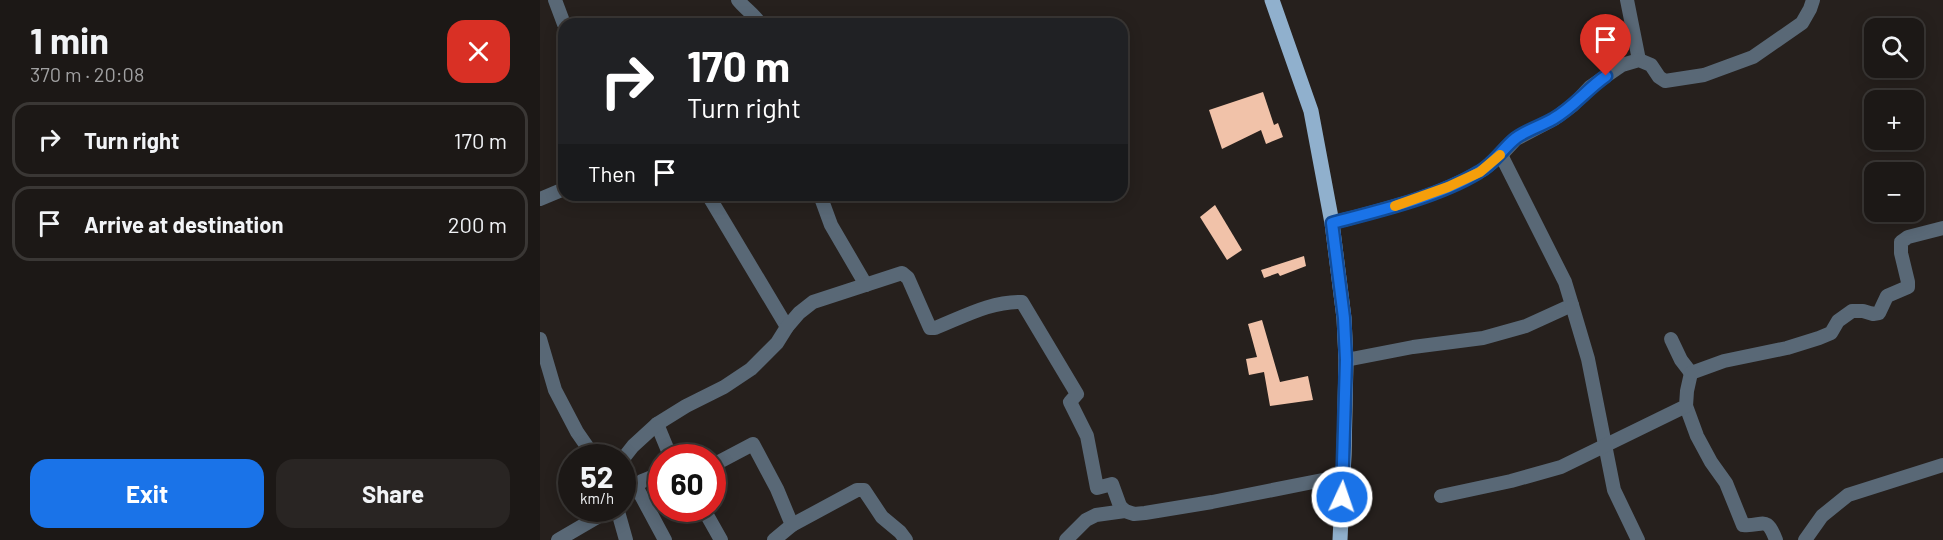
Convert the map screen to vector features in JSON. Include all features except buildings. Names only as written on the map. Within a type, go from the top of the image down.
[{"type":"main road","points":[[1272,0],[1311,111],[1332,223],[1344,318],[1346,360],[1340,540]]},
{"type":"street","points":[[555,0],[562,18]]},
{"type":"street","points":[[738,0],[757,18]]},
{"type":"street","points":[[1627,0],[1639,60]]},
{"type":"street","points":[[1332,223],[1389,208],[1448,187],[1480,172],[1501,155],[1515,139],[1554,119],[1573,105],[1590,87],[1622,65],[1639,60],[1651,65],[1659,77],[1665,81],[1704,75],[1753,57],[1802,23],[1812,0]]},
{"type":"street","points":[[1501,155],[1565,282],[1588,359],[1614,490],[1638,540]]},
{"type":"street","points":[[540,200],[558,192]]},
{"type":"street","points":[[712,201],[786,327]]},
{"type":"street","points":[[822,201],[831,225],[866,285]]},
{"type":"street","points":[[1691,373],[1724,361],[1787,348],[1819,338],[1831,333],[1838,321],[1852,311],[1873,314],[1879,312],[1887,296],[1908,287],[1901,254],[1901,242],[1908,237],[1943,228]]},
{"type":"street","points":[[635,444],[657,424],[724,387],[750,369],[777,343],[786,327],[799,313],[813,302],[902,273],[908,278],[930,328],[994,305],[1022,302],[1077,394],[1070,402],[1087,436],[1097,488],[1112,484],[1120,506],[1125,511]]},
{"type":"street","points":[[1346,360],[1413,347],[1483,338],[1526,326],[1572,306]]},
{"type":"street","points":[[540,339],[555,390],[585,444]]},
{"type":"street","points":[[1671,339],[1681,360],[1691,373]]},
{"type":"street","points":[[1691,373],[1686,406],[1697,436],[1726,483],[1743,525],[1749,526],[1761,522],[1767,524],[1772,529],[1776,540]]},
{"type":"street","points":[[1441,496],[1511,481],[1561,467],[1686,406]]},
{"type":"street","points":[[657,424],[665,444]]},
{"type":"street","points":[[726,458],[753,444],[777,489],[792,525]]},
{"type":"street","points":[[1804,540],[1822,516],[1848,495],[1943,465]]},
{"type":"street","points":[[1066,540],[1086,520],[1096,515],[1125,511],[1134,514],[1145,513],[1343,476]]},
{"type":"street","points":[[648,479],[642,481],[637,488],[665,540]]},
{"type":"street","points":[[774,540],[792,525],[861,489],[864,490],[882,517],[906,540]]},
{"type":"street","points":[[558,540],[590,522]]},
{"type":"street","points":[[620,522],[626,540]]},
{"type":"street","points":[[711,522],[721,540]]},
{"type":"slow traffic","points":[[1395,206],[1448,187],[1480,172],[1500,155]]},
{"type":"route","points":[[1342,497],[1346,360],[1344,318],[1332,223],[1389,208],[1448,187],[1480,172],[1501,155],[1515,139],[1554,119],[1606,76]]}]
